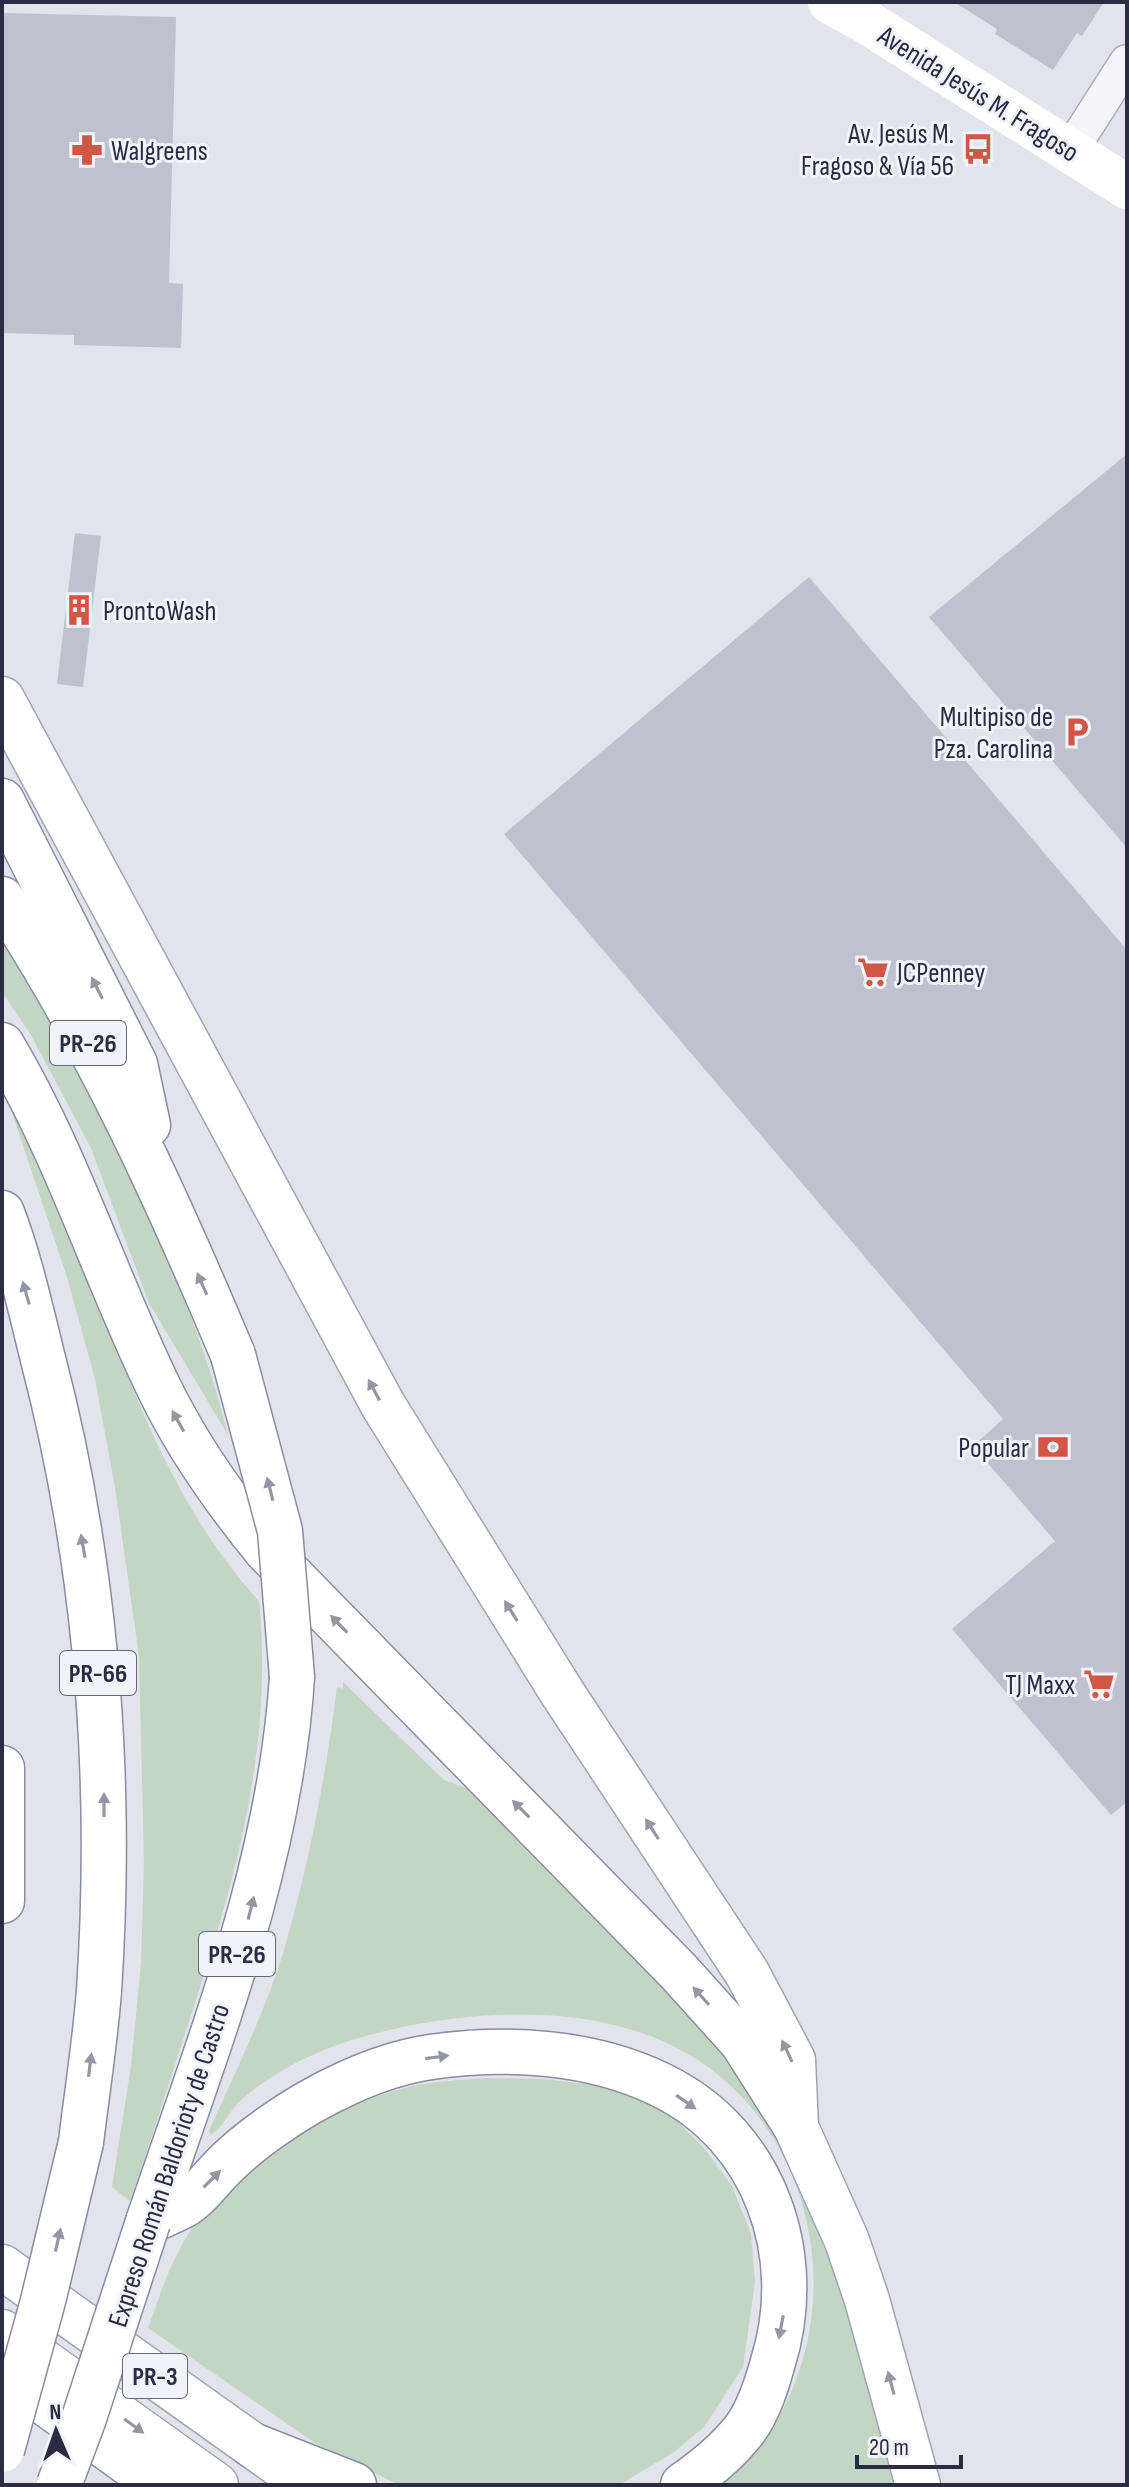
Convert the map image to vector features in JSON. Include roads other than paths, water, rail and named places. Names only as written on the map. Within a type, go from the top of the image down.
[{"type":"main road","name":"Avenida Jesús M. Fragoso","points":[[830,2],[1127,187]]},
{"type":"main road","points":[[2,699],[383,1405],[563,1694],[747,1973],[793,2060],[796,2127]]},
{"type":"main road","points":[[2,801],[135,1064],[161,1194]]},
{"type":"main road","name":"Expreso Román Baldorioty de Castro","points":[[2,899],[46,966],[104,1072],[233,1355],[280,1531],[292,1677],[281,1782],[248,1921],[59,2485]]},
{"type":"main road","points":[[2,1045],[60,1154],[159,1389],[230,1507],[266,1550],[679,1972],[742,2042],[796,2127],[847,2241],[867,2300],[918,2485]]},
{"type":"main road","name":"PR-66","points":[[2,1213],[58,1418],[84,1553],[98,1665],[104,1797],[99,1995],[81,2142],[43,2301],[2,2450]]},
{"type":"main road","points":[[2,1768],[2,1901]]},
{"type":"main road","points":[[148,2222],[187,2203],[226,2164],[271,2127],[318,2098],[374,2073],[427,2058],[493,2051],[565,2057],[613,2066],[663,2086],[704,2114],[734,2143],[761,2185],[781,2236],[785,2271],[785,2311],[765,2389],[747,2426],[718,2460],[683,2485]]},
{"type":"main road","name":"PR-3","points":[[2,2267],[308,2485]]},
{"type":"main road","name":"PR-3","points":[[2,2332],[216,2485]]},
{"type":"main road","points":[[2,2372],[159,2485]]},
{"type":"main road","points":[[252,2445],[354,2485]]},
{"type":"street","points":[[1070,151],[1127,62]]},
{"type":"place","name":"Av. Jesús M. Fragoso & Vía 56","points":[[978,149]]},
{"type":"place","name":"Walgreens","points":[[87,150]]},
{"type":"place","name":"ProntoWash","points":[[79,610]]},
{"type":"place","name":"Multipiso de Pza. Carolina","points":[[1077,732]]},
{"type":"place","name":"JCPenney","points":[[873,972]]},
{"type":"place","name":"Popular","points":[[1053,1447]]},
{"type":"place","name":"TJ Maxx","points":[[1099,1684]]}]
